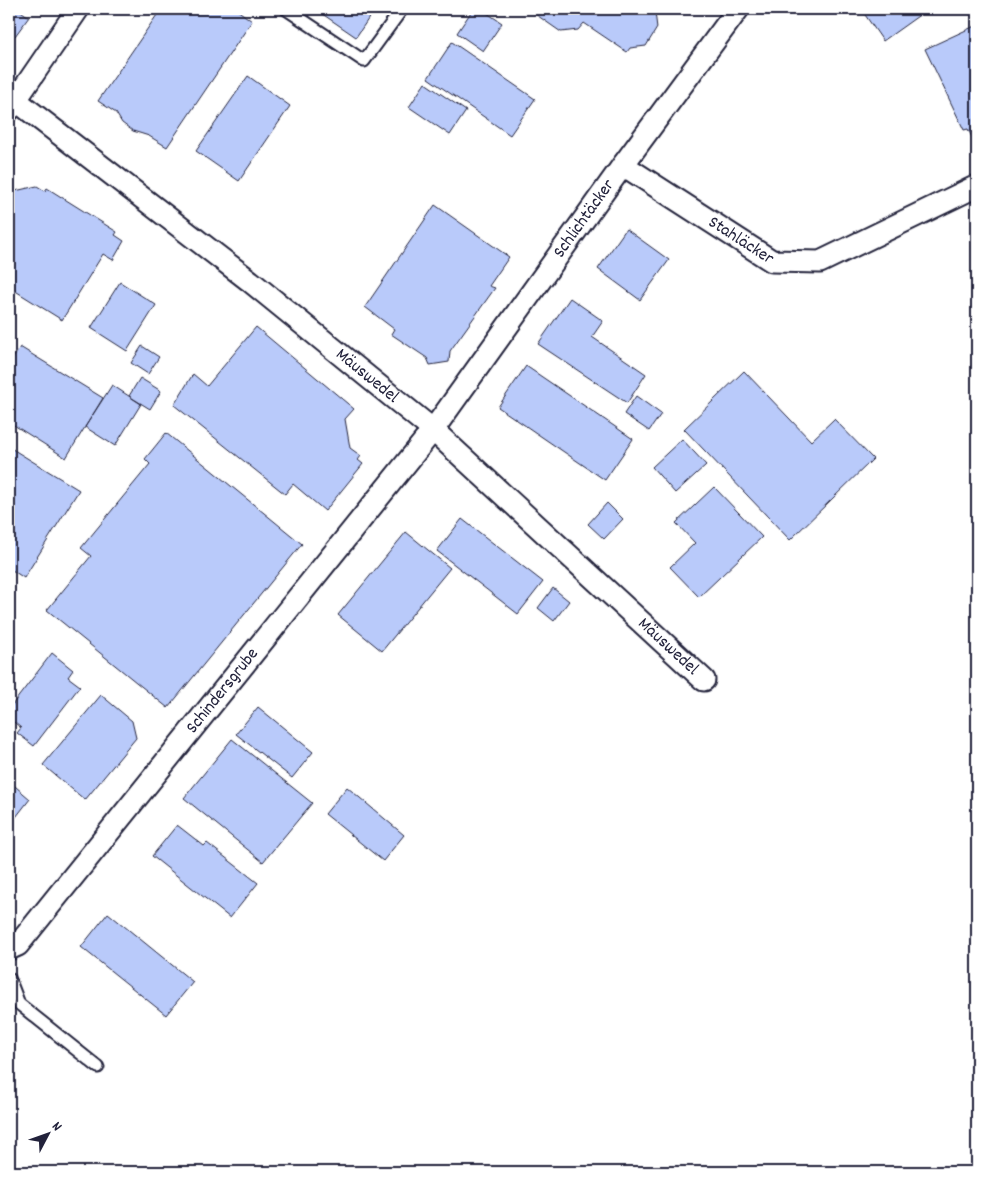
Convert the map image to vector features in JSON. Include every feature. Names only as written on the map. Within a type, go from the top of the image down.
[{"type":"street","points":[[11,102],[78,9]]},
{"type":"street","name":"Schlichtäcker","points":[[433,430],[622,165],[738,9]]},
{"type":"street","name":"Mäuswedel","points":[[11,102],[250,281],[433,430],[704,680]]},
{"type":"street","name":"Stahläcker","points":[[622,165],[772,261],[820,262],[977,186]]},
{"type":"street","name":"Schindersgrube","points":[[9,949],[18,945],[433,430]]},
{"type":"lane","points":[[286,9],[364,61],[402,9]]},
{"type":"lane","points":[[9,978],[19,1004],[98,1067]]},
{"type":"building","points":[[9,9],[18,9],[29,17],[15,36],[9,31]]},
{"type":"building","points":[[161,9],[236,9],[252,21],[167,147],[149,136],[133,131],[122,123],[116,113],[98,101]]},
{"type":"building","points":[[315,9],[375,9],[356,37]]},
{"type":"building","points":[[473,9],[481,9],[502,23],[483,51],[457,33]]},
{"type":"building","points":[[528,9],[657,9],[655,12],[657,28],[646,46],[630,48],[627,52],[584,23],[578,30],[561,32]]},
{"type":"building","points":[[861,9],[928,9],[883,41]]},
{"type":"building","points":[[977,25],[977,148],[968,129],[964,130],[925,49]]},
{"type":"building","points":[[452,42],[535,99],[510,135],[428,78]]},
{"type":"building","points":[[248,76],[290,106],[239,181],[196,151]]},
{"type":"building","points":[[425,83],[466,111],[450,135],[409,107]]},
{"type":"building","points":[[37,186],[45,191],[47,188],[117,232],[115,235],[124,241],[113,260],[103,254],[62,320],[9,287],[9,194],[12,196],[15,191]]},
{"type":"building","points":[[435,205],[509,257],[489,286],[495,288],[450,351],[449,362],[430,365],[427,358],[391,334],[394,329],[365,307]]},
{"type":"building","points":[[626,229],[669,260],[640,300],[598,269]]},
{"type":"building","points":[[120,282],[156,305],[127,351],[91,328]]},
{"type":"building","points":[[570,298],[603,321],[592,337],[646,374],[627,403],[538,344]]},
{"type":"building","points":[[256,327],[354,409],[345,419],[350,448],[361,456],[358,460],[363,464],[325,511],[293,484],[285,494],[174,405],[193,374],[207,386]]},
{"type":"building","points":[[142,346],[159,357],[148,374],[131,363]]},
{"type":"building","points":[[20,347],[103,398],[66,458],[9,422],[9,365]]},
{"type":"building","points":[[526,366],[633,439],[605,480],[498,407]]},
{"type":"building","points":[[744,371],[811,441],[834,419],[873,459],[790,540],[684,429]]},
{"type":"building","points":[[140,378],[161,391],[150,409],[129,396]]},
{"type":"building","points":[[112,385],[141,404],[115,446],[85,427]]},
{"type":"building","points":[[636,396],[661,414],[649,431],[624,414]]},
{"type":"building","points":[[166,433],[302,544],[168,708],[47,610],[91,556],[81,548],[150,464],[145,459]]},
{"type":"building","points":[[682,439],[706,465],[675,493],[652,467]]},
{"type":"building","points":[[9,447],[79,490],[24,578],[9,568]]},
{"type":"building","points":[[714,487],[762,537],[699,597],[670,567],[695,543],[676,523]]},
{"type":"building","points":[[607,503],[623,519],[604,539],[588,524]]},
{"type":"building","points":[[462,519],[543,582],[518,614],[437,551]]},
{"type":"building","points":[[406,532],[450,568],[382,651],[338,615]]},
{"type":"building","points":[[553,588],[569,601],[554,621],[538,608]]},
{"type":"building","points":[[52,653],[73,670],[68,677],[80,686],[34,746],[17,733],[21,728],[9,718],[9,709]]},
{"type":"building","points":[[101,695],[132,721],[136,738],[85,800],[43,765]]},
{"type":"building","points":[[258,707],[313,752],[292,778],[236,734]]},
{"type":"building","points":[[232,739],[312,803],[263,862],[184,798]]},
{"type":"building","points":[[9,781],[30,799],[9,826]]},
{"type":"building","points":[[347,787],[404,835],[383,861],[325,814]]},
{"type":"building","points":[[177,825],[204,846],[207,843],[258,883],[230,918],[152,856]]},
{"type":"building","points":[[108,913],[193,982],[166,1015],[81,947]]}]
